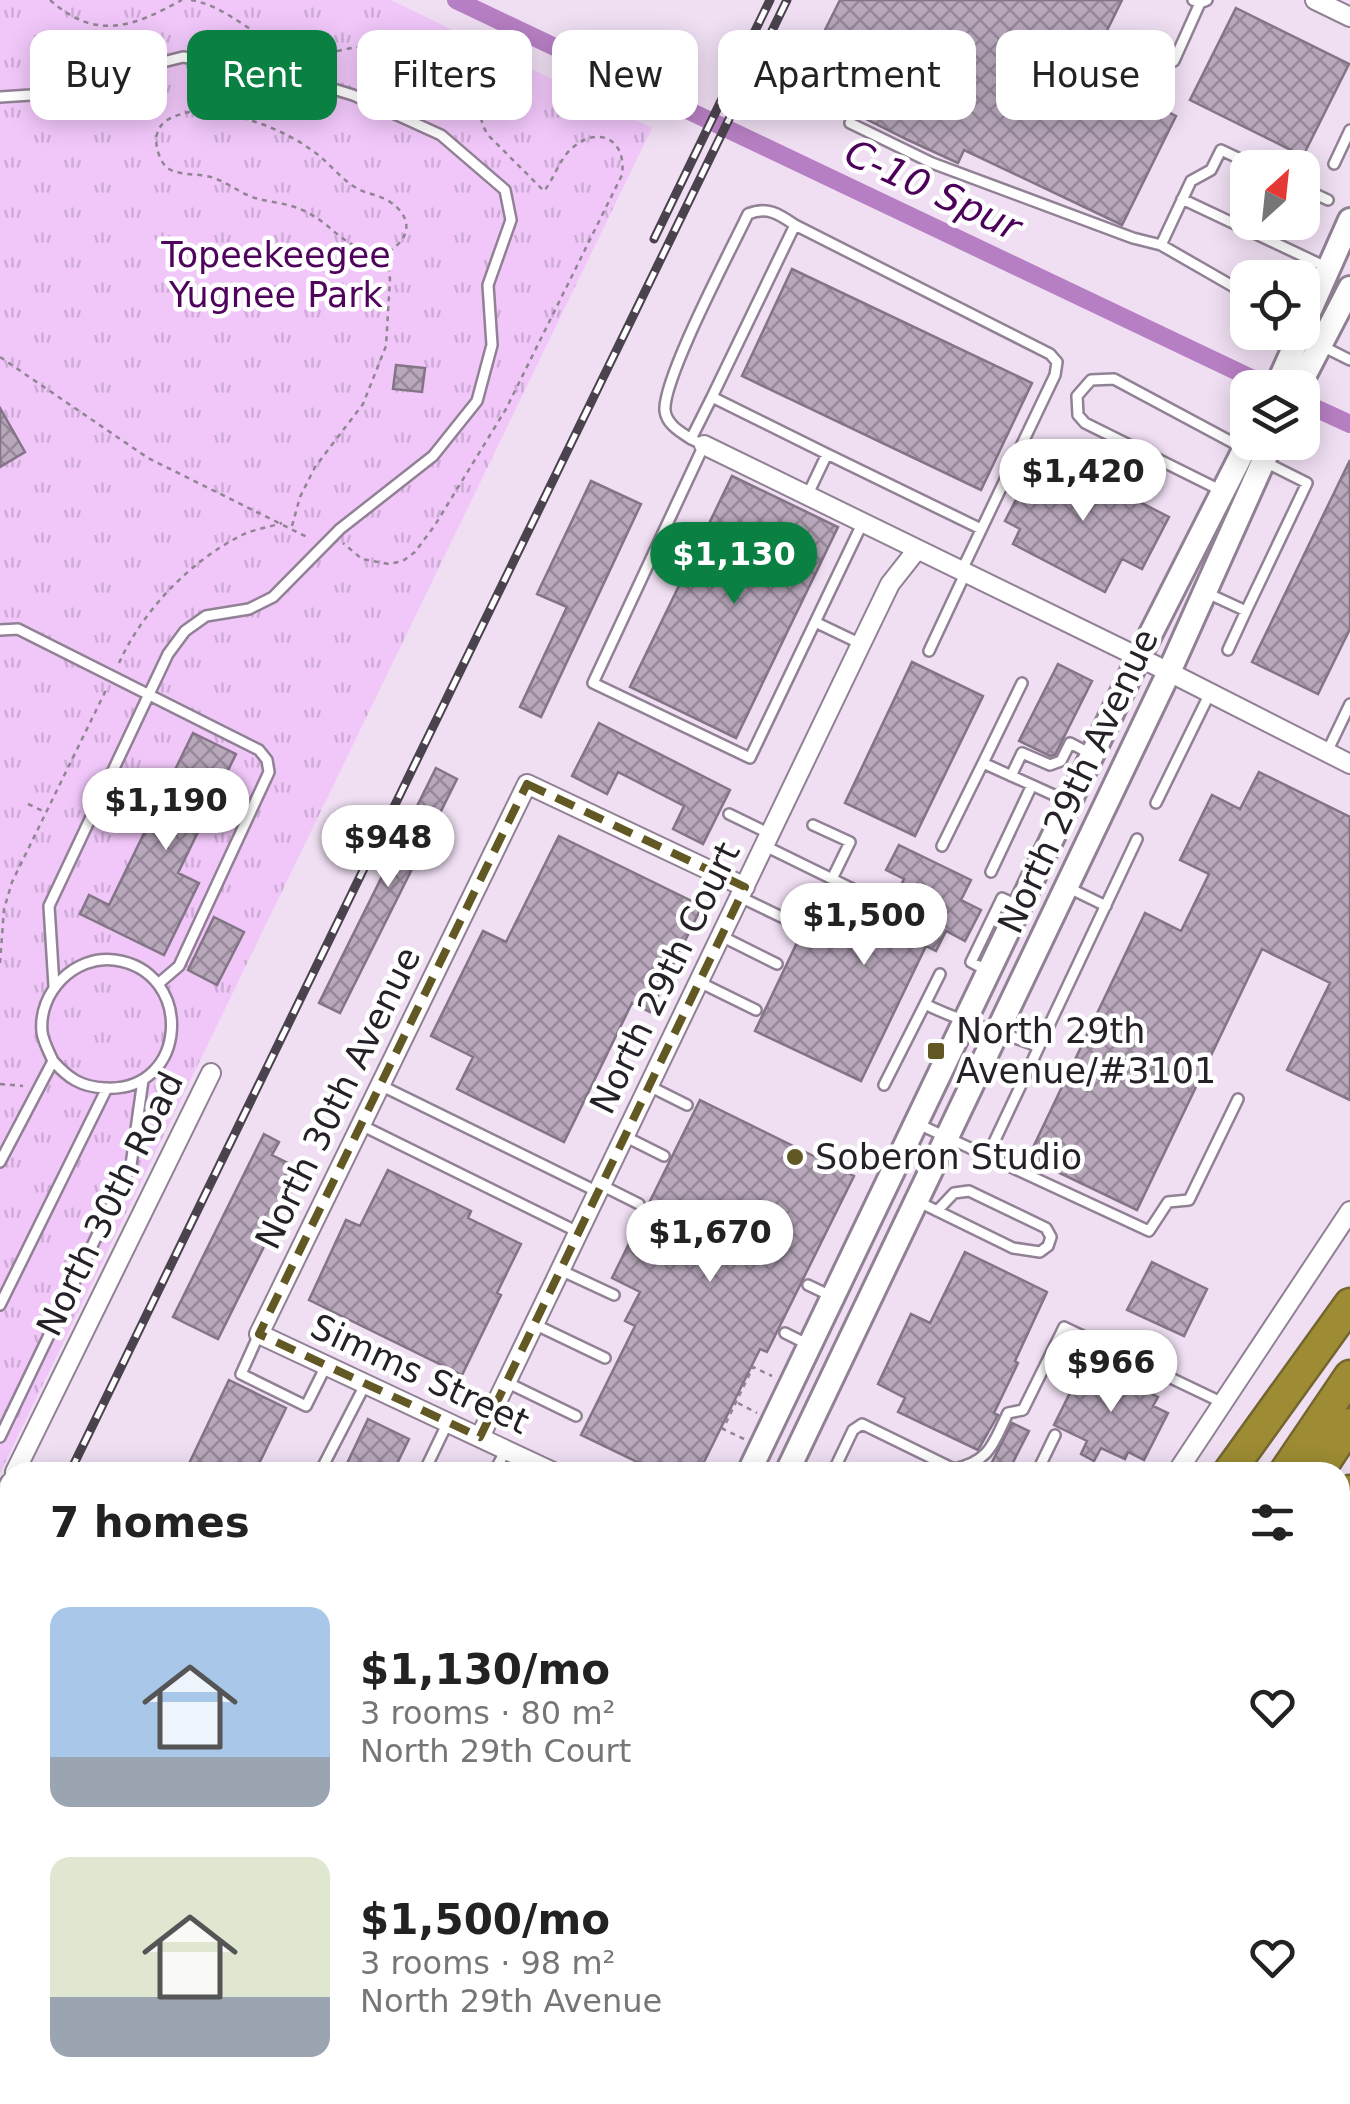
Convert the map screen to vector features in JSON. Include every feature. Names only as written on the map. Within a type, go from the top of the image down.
[{"type":"highway","points":[[1236,1462],[1350,1304]]},
{"type":"highway","points":[[1293,1462],[1350,1376]]},
{"type":"highway","points":[[1325,1462],[1350,1424]]},
{"type":"street","points":[[1315,0],[1350,16]]},
{"type":"street","points":[[1320,292],[1350,220]]},
{"type":"street","points":[[1320,319],[1350,288]]},
{"type":"street","points":[[698,442],[1350,764]]},
{"type":"street","name":"North 29th Avenue","points":[[754,1462],[1139,657],[1222,491],[1248,460]]},
{"type":"street","name":"North 29th Avenue","points":[[792,1462],[927,1206],[946,1138],[1169,672],[1205,592],[1253,460]]},
{"type":"street","name":"North 29th Court","points":[[480,1438],[890,584],[916,551]]},
{"type":"street","name":"North 30th Avenue","points":[[260,1334],[527,784],[742,892]]},
{"type":"street","name":"North 30th Road","points":[[20,1462],[210,1073]]},
{"type":"street","points":[[1184,1462],[1350,1211]]},
{"type":"street","name":"Simms Street","points":[[260,1334],[532,1462]]},
{"type":"lane","points":[[1175,59],[1200,1]]},
{"type":"lane","points":[[0,97],[31,95],[183,57],[270,70],[353,95],[441,135],[505,190],[511,220],[488,284],[492,346],[477,401],[433,456],[334,535],[273,596],[249,609],[206,616],[185,632],[168,654],[49,906],[54,986]]},
{"type":"lane","points":[[850,123],[959,174],[1161,245],[1230,284]]},
{"type":"lane","points":[[1334,164],[1350,130]]},
{"type":"lane","points":[[1161,245],[1191,182],[1211,170],[1221,150],[1230,154]]},
{"type":"lane","points":[[1320,196],[1328,200]]},
{"type":"lane","points":[[1182,200],[1328,268]]},
{"type":"lane","points":[[698,442],[672,426],[665,412],[670,382],[748,214],[760,209],[776,213],[1050,354],[1057,362],[1055,375],[930,650]]},
{"type":"lane","points":[[795,224],[712,397],[698,442],[594,682],[750,758],[862,524]]},
{"type":"lane","points":[[1320,342],[1350,360]]},
{"type":"lane","points":[[1222,491],[1085,423],[1078,416],[1077,396],[1092,380],[1114,379],[1230,436]]},
{"type":"lane","points":[[712,397],[982,529]]},
{"type":"lane","points":[[806,496],[828,454]]},
{"type":"lane","points":[[1228,650],[1307,483],[1273,460]]},
{"type":"lane","points":[[1205,592],[1246,611]]},
{"type":"lane","points":[[816,622],[861,644]]},
{"type":"lane","points":[[0,630],[18,629],[259,750],[267,760],[269,772],[179,966],[158,984]]},
{"type":"lane","points":[[942,846],[1022,683]]},
{"type":"lane","points":[[1156,803],[1210,693]]},
{"type":"lane","points":[[1326,752],[1350,704]]},
{"type":"lane","points":[[1011,776],[1022,753],[1050,765],[1061,761],[1070,743],[1092,754]]},
{"type":"lane","points":[[983,763],[1069,802]]},
{"type":"lane","points":[[991,872],[1032,785]]},
{"type":"lane","points":[[729,814],[870,898]]},
{"type":"lane","points":[[814,825],[850,842],[832,878]]},
{"type":"lane","points":[[986,1157],[1138,839]]},
{"type":"lane","points":[[1066,887],[1106,906]]},
{"type":"lane","points":[[742,892],[796,924]]},
{"type":"lane","points":[[721,936],[777,964]]},
{"type":"lane","points":[[114,960],[139,968],[158,984],[166,996],[173,1024],[170,1044],[161,1063],[143,1080],[122,1089],[86,1087],[52,1061],[42,1033],[44,1008],[54,986],[71,971],[91,962],[114,960]]},
{"type":"lane","points":[[884,1085],[940,974]]},
{"type":"lane","points":[[699,982],[756,1010]]},
{"type":"lane","points":[[925,1004],[963,1023],[998,1030],[1038,1047]]},
{"type":"lane","points":[[0,1162],[52,1061]]},
{"type":"lane","points":[[0,1437],[131,1165],[143,1080]]},
{"type":"lane","points":[[380,1085],[639,1204]]},
{"type":"lane","points":[[648,1086],[687,1105]]},
{"type":"lane","points":[[0,1305],[107,1088]]},
{"type":"lane","points":[[916,1122],[1149,1231],[1168,1202],[1189,1200],[1238,1099]]},
{"type":"lane","points":[[360,1125],[578,1232]]},
{"type":"lane","points":[[624,1136],[664,1156]]},
{"type":"lane","points":[[969,1191],[1046,1228],[1051,1237],[1048,1246],[1030,1253],[927,1206],[954,1193],[969,1191]]},
{"type":"lane","points":[[560,1270],[614,1295]]},
{"type":"lane","points":[[808,1285],[833,1297]]},
{"type":"lane","points":[[534,1324],[605,1358]]},
{"type":"lane","points":[[977,1462],[984,1458],[1008,1412],[1023,1410],[1064,1327],[1223,1403]]},
{"type":"lane","points":[[784,1333],[810,1346]]},
{"type":"lane","points":[[260,1334],[241,1374],[306,1406],[327,1364]]},
{"type":"lane","points":[[506,1382],[576,1416]]},
{"type":"lane","points":[[325,1462],[366,1383]]},
{"type":"lane","points":[[429,1462],[448,1422]]},
{"type":"lane","points":[[838,1462],[853,1430],[862,1424],[936,1462]]},
{"type":"lane","points":[[1042,1462],[1055,1435]]},
{"type":"lane","points":[[499,1462],[506,1450]]},
{"type":"path","points":[[50,0],[94,25],[119,27],[182,0]]},
{"type":"path","points":[[191,0],[243,23],[278,46],[309,57],[376,47],[399,57],[474,100],[489,136],[544,190],[570,149],[584,142],[602,138],[612,141],[625,156],[622,175],[506,410],[415,552],[402,561],[376,562],[362,559],[334,535]]},
{"type":"path","points":[[222,112],[247,118],[299,143],[360,190],[380,196],[400,212],[408,234],[398,247],[386,253],[365,251],[345,243],[300,209],[253,197],[214,178],[172,170],[164,165],[156,140],[158,131],[176,115],[222,112]]},
{"type":"path","points":[[292,528],[300,497],[315,467],[363,404],[386,346],[390,279],[386,253]]},
{"type":"path","points":[[0,357],[148,458],[323,546]]},
{"type":"path","points":[[0,963],[4,910],[12,882],[130,638],[181,578],[208,556],[246,533],[282,523]]},
{"type":"path","points":[[28,804],[46,812]]},
{"type":"path","points":[[0,1084],[38,1088]]},
{"type":"path","points":[[750,1442],[723,1429],[736,1402],[753,1367],[780,1380]]},
{"type":"path","points":[[736,1402],[762,1415]]},
{"type":"highlighted area","points":[[527,784],[745,887],[480,1437],[259,1334]]},
{"type":"green space","name":"Topeekeegee Yugnee Park","points":[[0,0],[391,0],[452,30],[357,30],[357,120],[532,120],[532,69],[552,79],[552,120],[636,120],[652,128],[5,1462],[0,1462]]},
{"type":"building","points":[[840,0],[1122,0],[1107,30],[996,30],[996,120],[1174,120],[1122,225],[964,150],[958,163],[868,120],[976,120],[976,30],[825,30]]},
{"type":"building","points":[[1236,8],[1349,64],[1306,150],[1291,150],[1190,100]]},
{"type":"building","points":[[792,269],[1032,383],[981,490],[742,376]]},
{"type":"building","points":[[396,365],[425,368],[422,392],[393,389]]},
{"type":"building","points":[[0,408],[25,452],[0,467]]},
{"type":"building","points":[[1054,458],[1169,517],[1142,569],[1122,559],[1105,592],[1013,544],[1020,529],[1005,521],[1036,461],[1049,468]]},
{"type":"building","points":[[1350,460],[1350,629],[1318,694],[1252,662]]},
{"type":"building","points":[[732,476],[838,527],[736,738],[630,687]]},
{"type":"building","points":[[591,481],[641,504],[541,717],[520,707],[567,607],[537,594]]},
{"type":"building","points":[[912,662],[983,696],[915,836],[845,803]]},
{"type":"building","points":[[1058,664],[1092,681],[1055,755],[1050,756],[1019,741]]},
{"type":"building","points":[[599,723],[730,790],[703,844],[673,829],[684,806],[618,772],[607,794],[572,776]]},
{"type":"building","points":[[193,733],[236,754],[178,873],[199,883],[164,955],[80,914],[89,895],[109,905]]},
{"type":"building","points":[[436,768],[457,779],[340,1013],[319,1003]]},
{"type":"building","points":[[1259,772],[1350,817],[1350,1100],[1287,1070],[1330,983],[1262,949],[1137,1210],[1028,1158],[1145,913],[1181,931],[1209,874],[1180,860],[1212,795],[1240,809]]},
{"type":"building","points":[[559,836],[702,906],[650,1012],[632,1003],[564,1142],[457,1089],[473,1057],[431,1036],[483,931],[506,942]]},
{"type":"building","points":[[899,845],[971,880],[961,900],[981,910],[965,941],[946,931],[936,951],[926,946],[861,1081],[755,1031],[813,909],[875,938],[904,879],[886,870]]},
{"type":"building","points":[[214,917],[244,932],[217,985],[188,970]]},
{"type":"building","points":[[700,1100],[854,1176],[767,1352],[760,1349],[704,1462],[637,1462],[581,1435],[635,1326],[625,1321],[640,1292],[612,1278]]},
{"type":"building","points":[[264,1134],[279,1142],[272,1155],[302,1170],[218,1339],[173,1317]]},
{"type":"building","points":[[388,1170],[471,1211],[468,1218],[521,1244],[462,1375],[309,1300],[346,1220],[360,1226]]},
{"type":"building","points":[[965,1252],[1047,1292],[994,1413],[998,1415],[978,1450],[898,1412],[905,1398],[878,1384],[911,1314],[930,1323]]},
{"type":"building","points":[[1152,1262],[1207,1289],[1184,1336],[1127,1310]]},
{"type":"building","points":[[1086,1361],[1158,1397],[1153,1406],[1168,1413],[1144,1460],[1128,1452],[1125,1459],[1101,1448],[1094,1461],[1081,1454],[1087,1441],[1054,1425]]},
{"type":"building","points":[[229,1380],[286,1408],[260,1462],[190,1462]]},
{"type":"building","points":[[368,1419],[409,1439],[398,1462],[348,1462]]},
{"type":"building","points":[[1012,1423],[1029,1431],[1013,1462],[992,1462]]},
{"type":"waterway","name":"C-10 Spur","points":[[456,0],[1234,370]]},
{"type":"waterway","name":"C-10 Spur","points":[[1320,410],[1350,424]]},
{"type":"railway","points":[[654,239],[770,0]]},
{"type":"railway","points":[[75,1462],[787,0]]},
{"type":"place","name":"North 29th Avenue/#3101","points":[[936,1051]]},
{"type":"place","name":"Soberon Studio","points":[[795,1157]]}]
